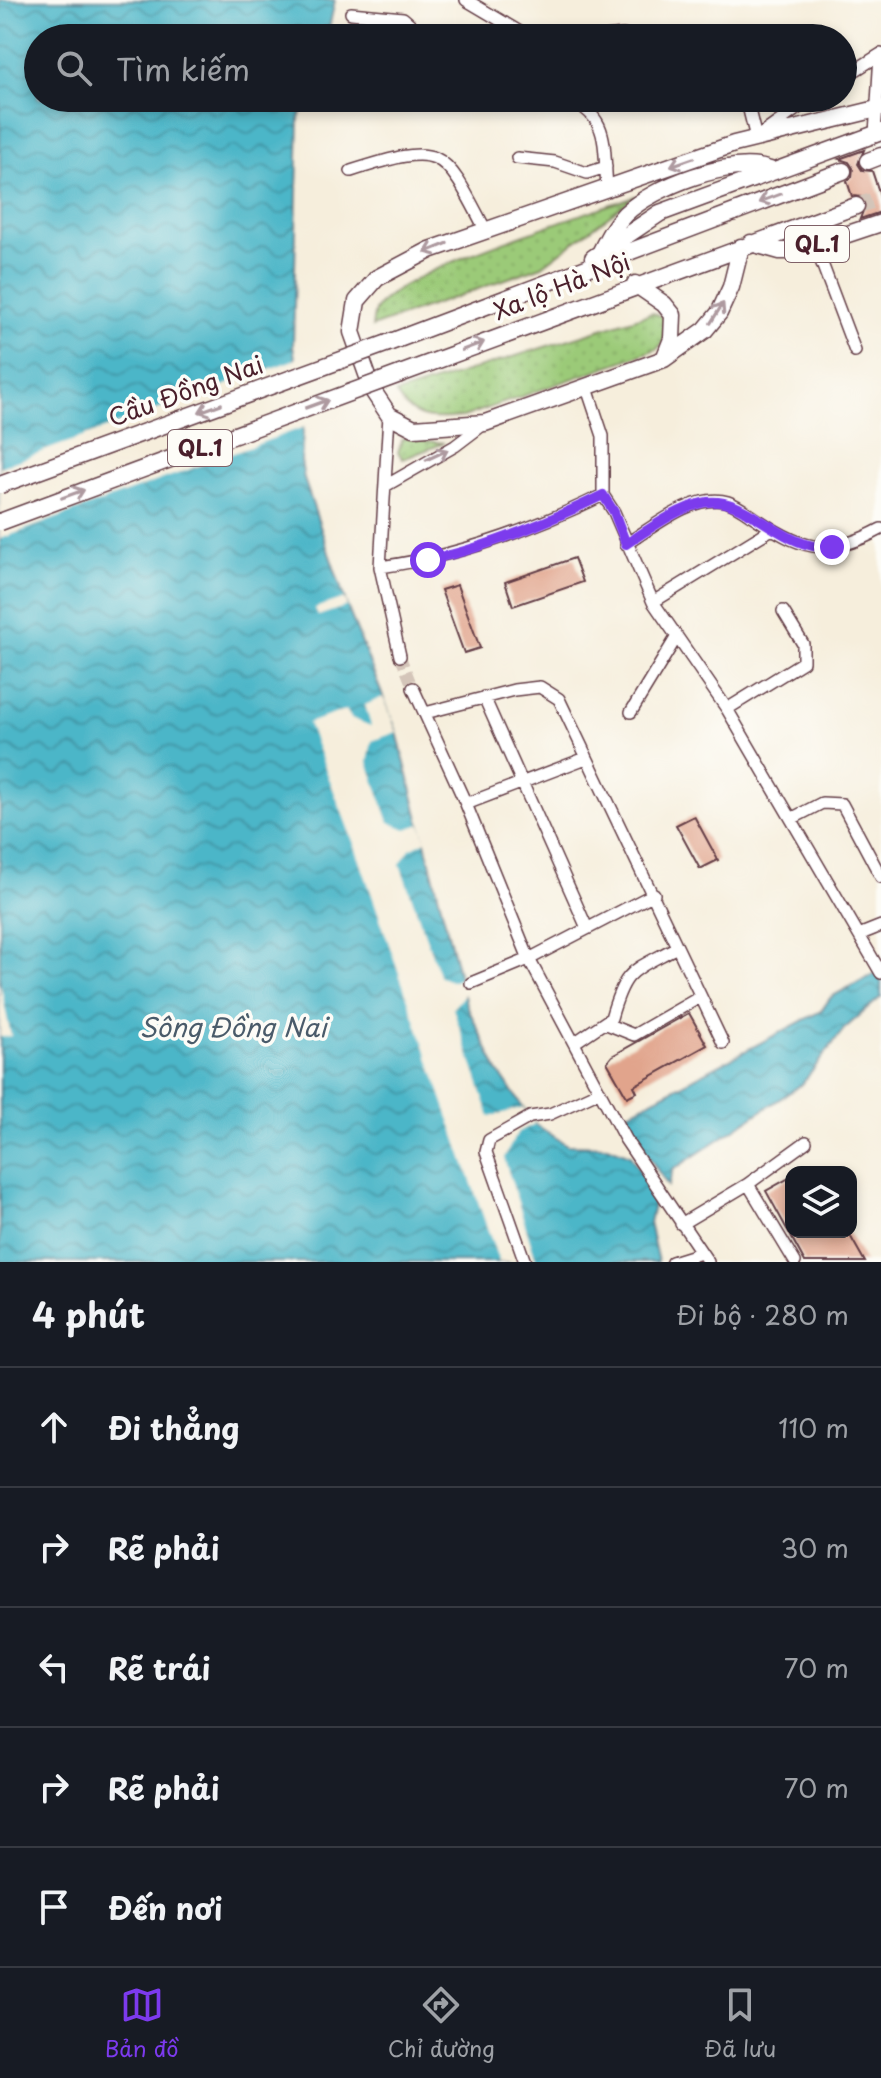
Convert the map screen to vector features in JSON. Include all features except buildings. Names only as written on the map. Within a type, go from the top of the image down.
[{"type":"highway","points":[[746,245],[719,313],[705,330],[664,359],[485,423],[414,428],[389,415],[373,391],[352,332],[357,301],[377,278],[430,250],[756,138],[879,108]]},
{"type":"highway","name":"Xa lộ Hà Nội","points":[[578,268],[601,252],[617,222],[652,193],[718,170],[744,166],[771,170],[878,133]]},
{"type":"highway","name":"Xa lộ Hà Nội","points":[[388,343],[578,268],[843,171]]},
{"type":"highway","name":"Xa lộ Hà Nội","points":[[0,522],[635,284],[856,206]]},
{"type":"highway","name":"QL.1","points":[[746,245],[788,252],[880,226]]},
{"type":"highway","points":[[635,284],[664,304],[673,315],[672,339],[664,359]]},
{"type":"highway","name":"Cầu Đồng Nai","points":[[0,485],[388,343]]},
{"type":"street","points":[[466,0],[506,24]]},
{"type":"street","points":[[351,13],[403,18],[410,24]]},
{"type":"street","points":[[857,69],[880,55]]},
{"type":"street","points":[[878,133],[880,55]]},
{"type":"street","points":[[590,112],[602,128],[607,187]]},
{"type":"street","points":[[750,112],[756,138],[792,112]]},
{"type":"street","points":[[351,171],[408,153],[438,158],[459,182],[485,229]]},
{"type":"street","points":[[517,158],[555,162],[587,173],[606,167]]},
{"type":"street","points":[[815,245],[855,351]]},
{"type":"street","points":[[587,388],[603,436],[603,495],[614,512],[653,602],[727,709],[879,969]]},
{"type":"street","points":[[389,415],[380,567],[400,656]]},
{"type":"street","points":[[387,485],[455,446],[485,423]]},
{"type":"street","points":[[380,567],[453,555],[565,514],[603,495]]},
{"type":"street","points":[[626,544],[681,511],[704,502],[727,501],[772,529],[814,549],[832,547],[881,529]]},
{"type":"street","points":[[653,602],[772,529]]},
{"type":"street","points":[[727,709],[803,662],[803,644],[783,611]]},
{"type":"street","points":[[631,712],[676,638]]},
{"type":"street","points":[[425,713],[484,697],[540,687],[559,699],[654,894],[675,948],[723,1043]]},
{"type":"street","points":[[413,688],[466,804],[529,959],[625,1139],[704,1257],[672,1262]]},
{"type":"street","points":[[484,697],[587,928]]},
{"type":"street","points":[[466,804],[586,758]]},
{"type":"street","points":[[793,818],[822,803],[842,804],[881,877]]},
{"type":"street","points":[[471,983],[529,959],[654,894]]},
{"type":"street","points":[[861,934],[881,926]]},
{"type":"street","points":[[574,1043],[611,1018],[620,985],[627,975],[675,948]]},
{"type":"street","points":[[604,1023],[634,1035],[700,997]]},
{"type":"street","points":[[525,1262],[486,1152],[489,1140],[530,1117],[550,1114],[600,1091]]},
{"type":"street","points":[[681,1224],[748,1184],[806,1142]]},
{"type":"street","points":[[748,1184],[795,1262]]},
{"type":"green space","points":[[635,196],[542,266],[372,327],[376,309],[392,294],[419,277],[538,229]]},
{"type":"green space","points":[[652,313],[662,316],[666,323],[664,342],[657,349],[463,417],[424,417],[409,409],[396,394]]},
{"type":"green space","points":[[403,438],[444,443],[403,459],[398,452]]},
{"type":"water","name":"Sông Đồng Nai","points":[[0,0],[335,0],[330,24],[24,24],[24,112],[301,112],[293,345],[304,417],[301,461],[304,479],[347,606],[397,732],[466,1004],[498,1071],[535,1124],[567,1145],[608,1146],[630,1155],[655,1196],[649,1223],[658,1262],[0,1262]]},
{"type":"water","points":[[881,970],[881,997],[844,1029],[802,1084],[673,1170],[668,1186],[622,1116],[821,1011],[831,997]]},
{"type":"pier","points":[[299,358],[307,426],[0,539],[0,467]]},
{"type":"pier","points":[[344,598],[347,606],[318,616],[315,608]]},
{"type":"pier","points":[[383,697],[397,732],[372,741],[368,762],[389,822],[406,829],[421,824],[426,841],[410,849],[400,864],[440,977],[451,981],[462,977],[467,991],[453,1008],[490,1117],[523,1107],[535,1124],[518,1132],[504,1158],[537,1262],[499,1262],[356,849],[308,723],[346,710],[351,718],[371,726],[365,705]]},
{"type":"pier","points":[[0,983],[11,1036],[0,1037]]},
{"type":"tunnel","points":[[856,206],[881,198]]},
{"type":"tunnel","points":[[400,656],[413,688]]},
{"type":"route","points":[[428,560],[453,555],[565,514],[603,495],[614,512],[626,544],[681,511],[704,502],[727,501],[796,542],[814,549],[832,547]]}]
